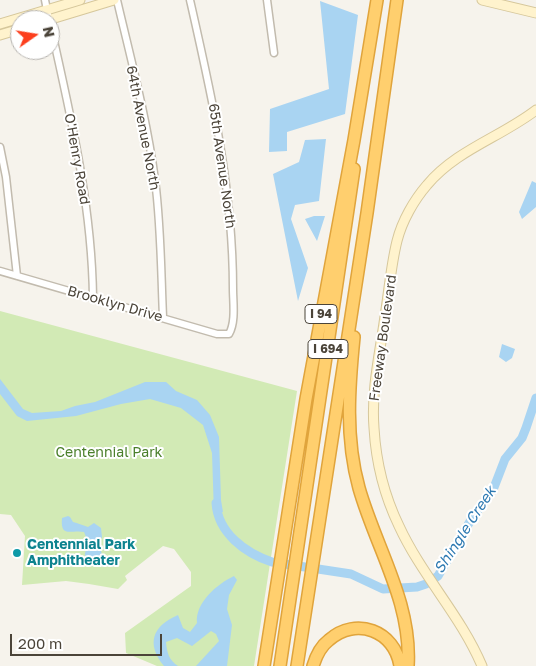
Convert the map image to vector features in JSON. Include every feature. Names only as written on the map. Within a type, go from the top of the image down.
[{"type":"highway","name":"I 94","points":[[264,666],[310,373],[354,140],[377,0]]},
{"type":"highway","name":"I 94","points":[[297,666],[367,213],[397,0]]},
{"type":"highway","name":"I 694","points":[[280,666],[354,176],[354,140]]},
{"type":"highway","points":[[367,213],[351,365],[350,434],[360,490],[401,602],[407,632],[408,666]]},
{"type":"highway","points":[[313,666],[319,651],[330,639],[346,630],[362,628],[377,632],[389,642],[397,655],[400,666]]},
{"type":"street","name":"O'Henry Road","points":[[45,0],[47,10]]},
{"type":"street","points":[[47,10],[80,0]]},
{"type":"street","points":[[60,18],[116,0]]},
{"type":"street","name":"64th Avenue North","points":[[116,0],[149,142],[159,220],[163,317]]},
{"type":"street","name":"65th Avenue North","points":[[190,0],[217,124],[229,199],[233,279],[230,334]]},
{"type":"street","points":[[267,0],[274,53]]},
{"type":"street","points":[[482,0],[536,13]]},
{"type":"street","name":"O'Henry Road","points":[[58,60],[72,121],[84,189],[93,298]]},
{"type":"street","name":"Freeway Boulevard","points":[[482,666],[470,642],[406,540],[386,495],[379,468],[374,427],[374,391],[397,240],[411,207],[435,176],[461,155],[536,110]]},
{"type":"street","points":[[0,147],[6,177],[17,276]]},
{"type":"street","name":"Brooklyn Drive","points":[[0,271],[217,334],[230,334]]},
{"type":"green space","name":"Centennial Park","points":[[0,311],[297,391],[254,666],[157,666],[126,653],[125,633],[191,586],[191,572],[174,549],[163,546],[125,576],[127,580],[118,589],[66,581],[22,585],[25,536],[11,515],[0,514]]},
{"type":"water","points":[[320,1],[358,15],[345,114],[287,132],[287,151],[269,152],[270,109],[329,89]]},
{"type":"water","points":[[326,139],[319,201],[295,205],[291,219],[308,268],[298,301],[273,174],[299,162],[305,140]]},
{"type":"water","points":[[532,181],[536,183],[536,207],[522,219],[519,212]]},
{"type":"water","points":[[314,216],[325,216],[317,241],[305,219]]},
{"type":"water","points":[[502,344],[515,349],[512,358],[506,362],[499,357]]},
{"type":"water","points":[[0,379],[23,409],[32,413],[61,411],[95,402],[145,382],[166,382],[176,391],[197,400],[210,415],[219,437],[223,512],[214,514],[212,453],[203,425],[181,408],[150,399],[121,404],[76,416],[27,421],[17,416],[0,394]]},
{"type":"water","points":[[68,516],[73,522],[88,527],[94,523],[101,528],[102,537],[99,544],[103,558],[101,561],[90,564],[86,560],[85,553],[89,544],[84,532],[68,532],[63,529],[62,518]]},
{"type":"water","points":[[234,576],[237,580],[229,595],[227,609],[232,625],[227,666],[196,666],[219,641],[216,634],[211,631],[192,646],[177,638],[166,642],[169,656],[178,666],[164,666],[155,650],[154,636],[157,630],[169,619],[178,615],[183,628],[190,632],[197,623],[197,616],[203,601],[214,589]]},
{"type":"waterway","name":"Shingle Creek","points":[[216,503],[218,514],[227,532],[243,547],[262,558],[272,562],[351,574],[383,589],[417,587],[426,584],[438,576],[472,518],[493,490],[505,459],[522,438],[536,398]]},
{"type":"place","name":"Centennial Park Amphitheater","points":[[17,553]]}]
